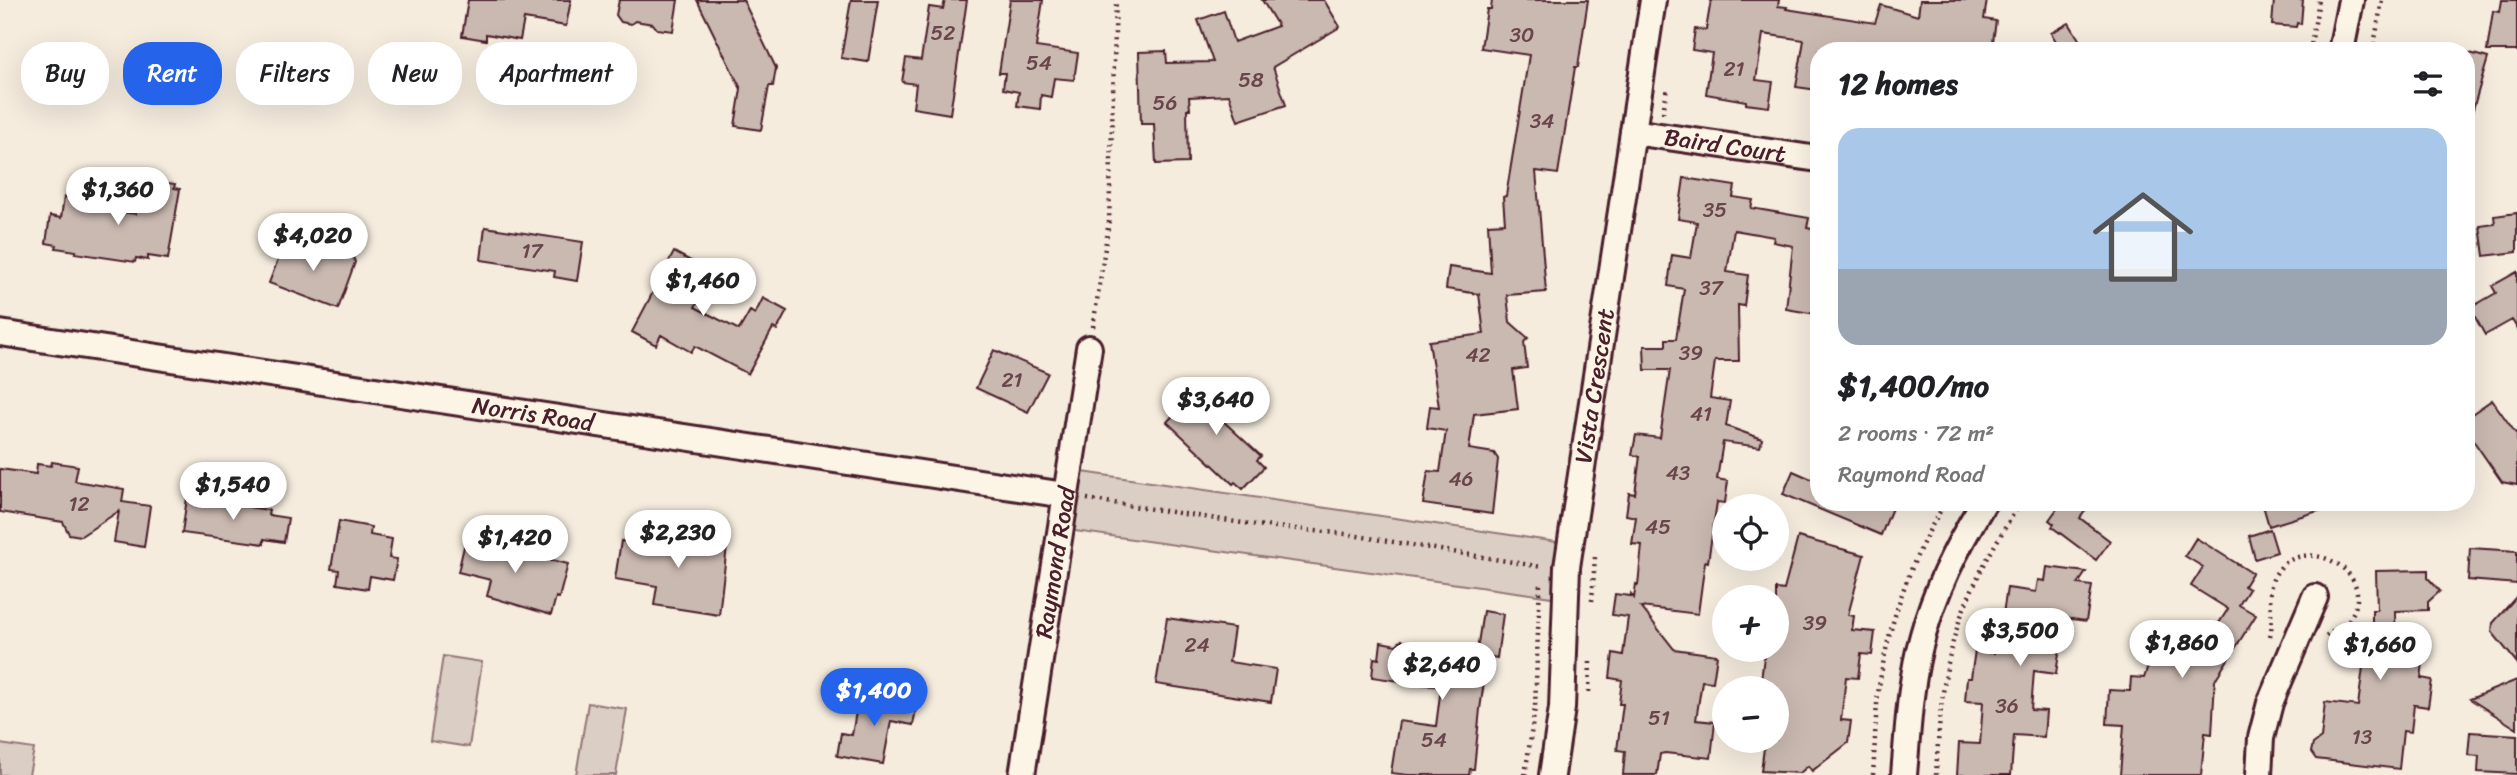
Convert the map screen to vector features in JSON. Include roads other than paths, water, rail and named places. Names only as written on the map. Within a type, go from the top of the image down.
[{"type":"street","name":"Vista Crescent","points":[[1552,775],[1562,708],[1567,567],[1653,0]]},
{"type":"street","points":[[2343,42],[2351,0]]},
{"type":"street","name":"Baird Court","points":[[1633,132],[1810,158]]},
{"type":"street","name":"Norris Road","points":[[0,333],[1065,495]]},
{"type":"street","name":"Raymond Road","points":[[1022,775],[1089,348]]},
{"type":"street","points":[[1905,775],[1911,700],[1922,638],[1946,571],[1978,511]]},
{"type":"street","points":[[2259,775],[2262,738],[2270,703],[2315,597]]}]
